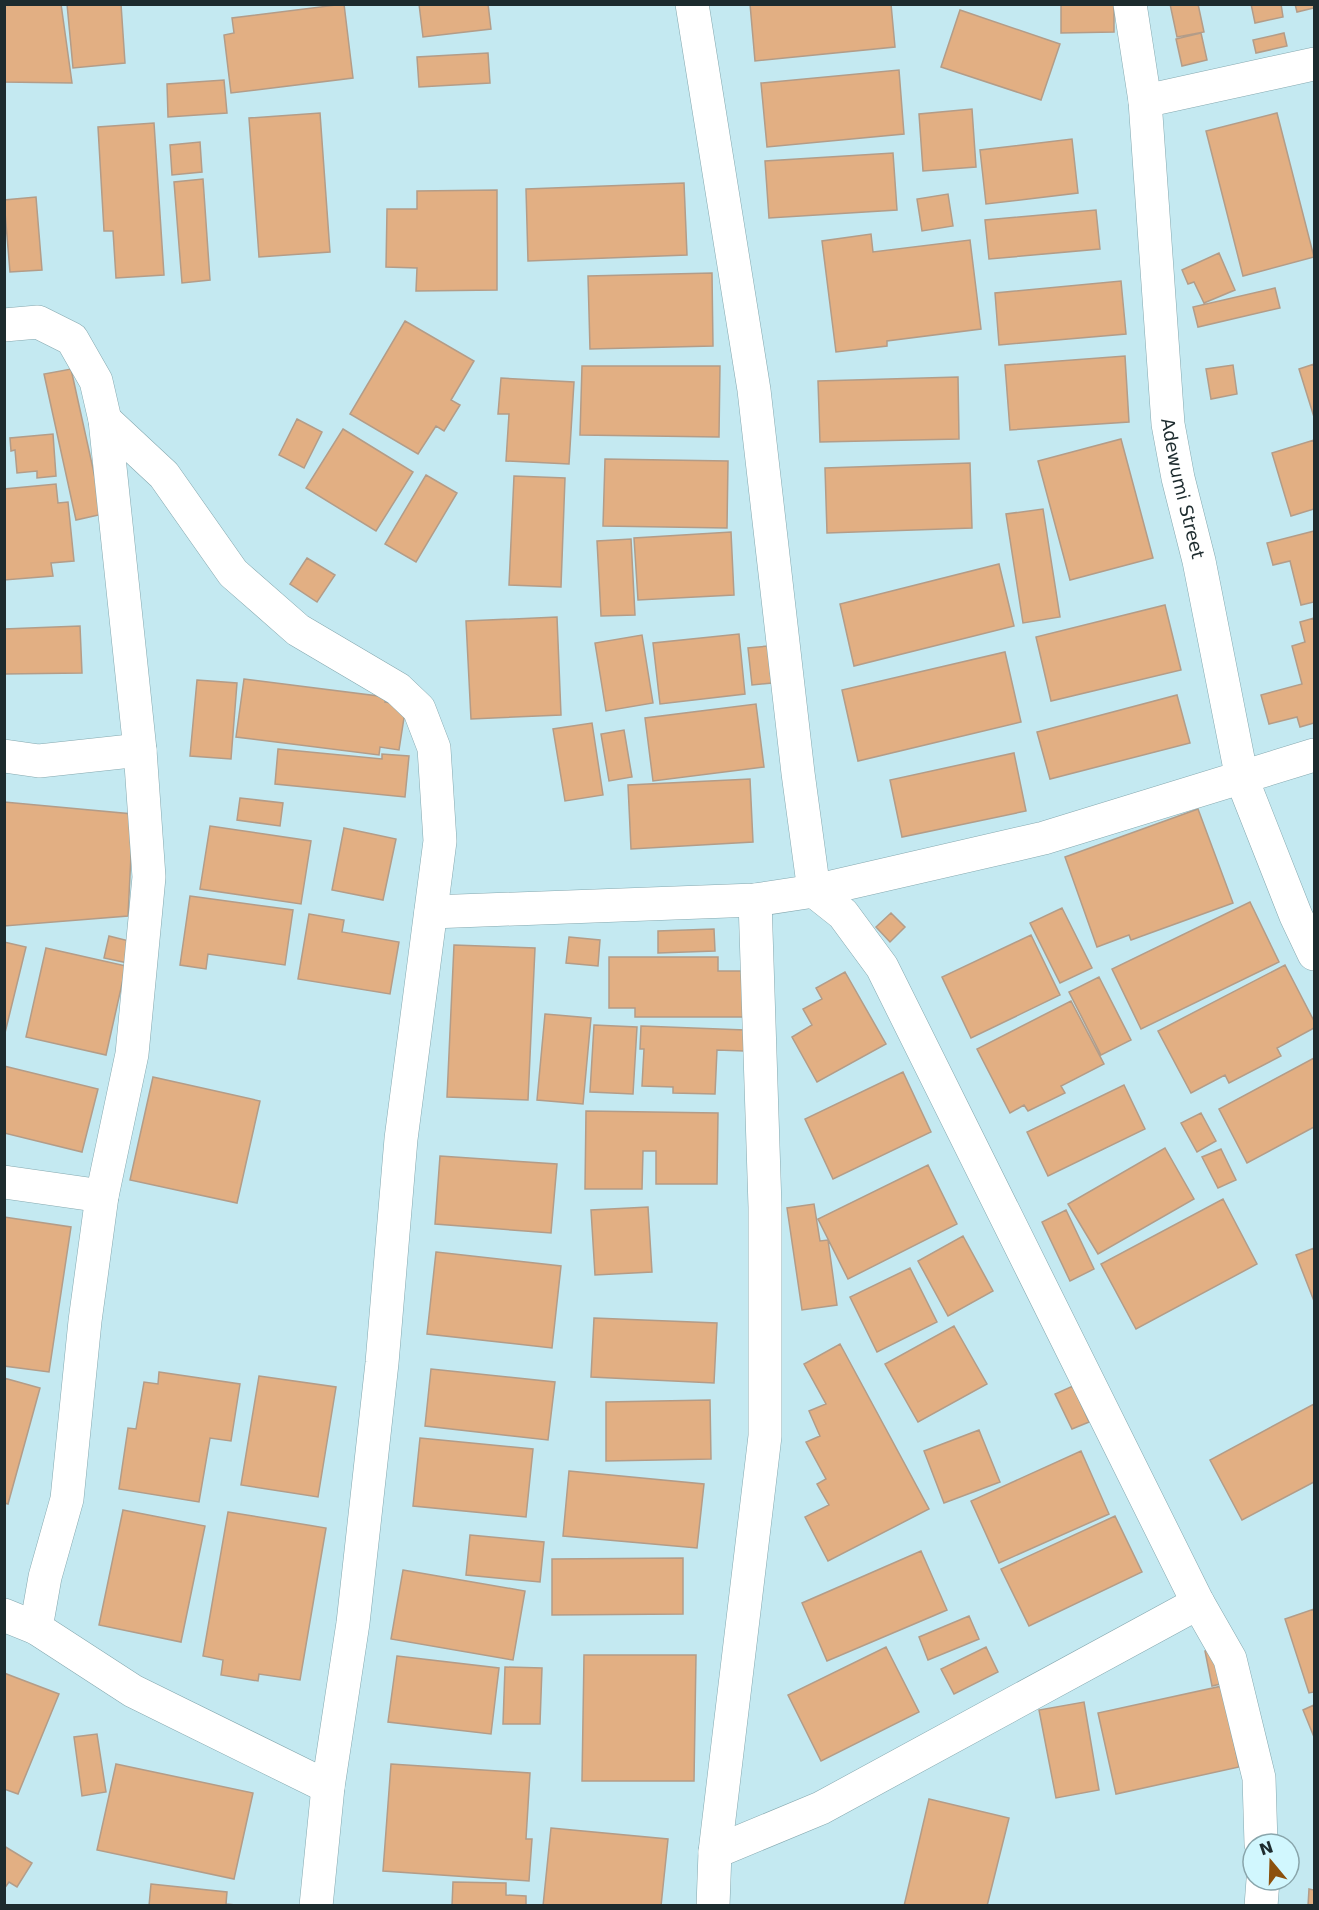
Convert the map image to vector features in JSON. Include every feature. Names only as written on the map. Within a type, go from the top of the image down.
[{"type":"street","points":[[692,4],[754,390],[798,773],[814,891],[843,914],[882,967],[1198,1603],[1230,1659],[1259,1778],[1261,1832]]},
{"type":"street","name":"Adewumi Street","points":[[1130,4],[1145,101],[1168,424],[1178,478],[1199,561],[1242,779],[1296,916],[1314,954]]},
{"type":"street","points":[[1145,101],[1314,64]]},
{"type":"street","points":[[4,325],[38,322],[72,339],[96,381],[105,420],[140,750],[149,878],[132,1054],[102,1196],[85,1322],[67,1499],[45,1577],[36,1628]]},
{"type":"street","points":[[105,420],[164,475],[233,573],[298,630],[398,689],[419,709],[434,748],[440,841],[401,1139],[382,1363],[353,1623],[328,1787],[316,1905]]},
{"type":"street","points":[[4,756],[39,761],[140,750]]},
{"type":"street","points":[[431,912],[755,900],[814,891],[1044,838],[1314,755]]},
{"type":"street","points":[[713,1905],[715,1852],[765,1436],[765,1207],[755,900]]},
{"type":"street","points":[[4,1182],[102,1196]]},
{"type":"street","points":[[715,1852],[821,1808],[1198,1603]]},
{"type":"street","points":[[4,1615],[36,1628],[133,1691],[328,1787]]},
{"type":"building","points":[[4,4],[61,4],[72,83],[4,82]]},
{"type":"building","points":[[67,4],[121,4],[125,63],[73,68]]},
{"type":"building","points":[[344,4],[353,78],[231,93],[224,35],[234,33],[232,18]]},
{"type":"building","points":[[419,4],[488,4],[491,29],[423,37]]},
{"type":"building","points":[[750,4],[891,4],[895,47],[755,61]]},
{"type":"building","points":[[1061,4],[1114,4],[1114,32],[1061,33]]},
{"type":"building","points":[[1170,4],[1198,4],[1204,32],[1177,37]]},
{"type":"building","points":[[1251,4],[1281,4],[1283,17],[1255,23]]},
{"type":"building","points":[[1295,4],[1314,4],[1314,8],[1297,12]]},
{"type":"building","points":[[960,10],[1060,44],[1041,100],[941,67]]},
{"type":"building","points":[[1201,33],[1207,60],[1182,66],[1176,39]]},
{"type":"building","points":[[1284,33],[1287,46],[1256,53],[1253,40]]},
{"type":"building","points":[[488,53],[490,83],[419,87],[417,57]]},
{"type":"building","points":[[899,70],[904,134],[767,147],[761,83]]},
{"type":"building","points":[[224,80],[227,113],[168,117],[167,84]]},
{"type":"building","points":[[972,109],[976,167],[923,171],[919,114]]},
{"type":"building","points":[[320,113],[330,252],[259,257],[249,118]]},
{"type":"building","points":[[1277,113],[1314,257],[1243,276],[1206,131]]},
{"type":"building","points":[[154,123],[164,275],[116,278],[113,231],[104,231],[98,127]]},
{"type":"building","points":[[1072,139],[1078,193],[986,204],[980,150]]},
{"type":"building","points":[[200,142],[202,172],[172,175],[170,145]]},
{"type":"building","points":[[893,153],[897,210],[769,218],[765,161]]},
{"type":"building","points":[[203,179],[210,280],[182,283],[174,182]]},
{"type":"building","points":[[684,183],[687,255],[528,261],[526,189]]},
{"type":"building","points":[[497,190],[497,290],[416,291],[417,268],[386,267],[387,209],[417,209],[417,191]]},
{"type":"building","points":[[948,194],[953,226],[922,231],[917,199]]},
{"type":"building","points":[[36,197],[42,270],[10,272],[4,200]]},
{"type":"building","points":[[1096,210],[1100,249],[989,259],[985,220]]},
{"type":"building","points":[[871,234],[873,252],[970,240],[981,329],[887,341],[887,346],[836,352],[822,241]]},
{"type":"building","points":[[1219,253],[1235,290],[1204,303],[1194,282],[1188,284],[1182,270]]},
{"type":"building","points":[[712,273],[713,346],[590,349],[588,276]]},
{"type":"building","points":[[1121,281],[1126,334],[999,345],[995,293]]},
{"type":"building","points":[[1275,288],[1280,308],[1198,327],[1193,307]]},
{"type":"building","points":[[405,321],[474,361],[451,400],[460,405],[444,431],[436,426],[418,454],[350,414]]},
{"type":"building","points":[[1125,356],[1129,422],[1010,430],[1005,365]]},
{"type":"building","points":[[1314,364],[1314,417],[1299,369]]},
{"type":"building","points":[[1233,365],[1237,394],[1211,399],[1206,369]]},
{"type":"building","points":[[582,366],[720,366],[719,437],[580,435]]},
{"type":"building","points":[[71,369],[103,514],[76,520],[44,374]]},
{"type":"building","points":[[958,377],[959,439],[820,442],[818,381]]},
{"type":"building","points":[[501,378],[574,382],[569,464],[506,461],[509,414],[498,414]]},
{"type":"building","points":[[297,419],[322,432],[304,468],[279,455]]},
{"type":"building","points":[[343,429],[413,472],[376,531],[306,488]]},
{"type":"building","points":[[53,434],[56,476],[37,478],[37,471],[17,473],[15,450],[11,451],[10,438]]},
{"type":"building","points":[[1121,439],[1153,558],[1070,580],[1038,461]]},
{"type":"building","points":[[1314,440],[1314,509],[1291,516],[1272,453]]},
{"type":"building","points":[[605,459],[728,461],[727,528],[603,526]]},
{"type":"building","points":[[970,463],[972,528],[827,533],[825,468]]},
{"type":"building","points":[[426,475],[457,493],[416,562],[385,544]]},
{"type":"building","points":[[514,476],[565,478],[561,587],[509,585]]},
{"type":"building","points":[[56,484],[58,503],[68,502],[74,561],[51,563],[53,576],[4,580],[4,489]]},
{"type":"building","points":[[1043,509],[1060,617],[1023,623],[1006,514]]},
{"type":"building","points":[[1314,531],[1314,602],[1301,605],[1290,561],[1273,565],[1267,543]]},
{"type":"building","points":[[731,532],[734,595],[638,600],[634,538]]},
{"type":"building","points":[[631,539],[635,615],[601,616],[597,541]]},
{"type":"building","points":[[307,558],[335,575],[317,602],[290,584]]},
{"type":"building","points":[[999,564],[1014,626],[854,666],[840,604]]},
{"type":"building","points":[[1165,605],[1181,670],[1051,701],[1036,637]]},
{"type":"building","points":[[557,617],[561,715],[471,719],[466,621]]},
{"type":"building","points":[[1314,618],[1314,723],[1300,727],[1297,717],[1269,724],[1261,695],[1302,684],[1292,646],[1305,642],[1300,622]]},
{"type":"building","points":[[80,626],[82,673],[4,674],[4,629]]},
{"type":"building","points":[[739,634],[745,694],[660,704],[653,643]]},
{"type":"building","points":[[642,635],[653,703],[606,711],[595,643]]},
{"type":"building","points":[[768,646],[772,683],[752,685],[748,648]]},
{"type":"building","points":[[1005,652],[1021,722],[858,761],[842,690]]},
{"type":"building","points":[[244,679],[386,697],[385,702],[406,705],[399,750],[380,747],[379,755],[236,737]]},
{"type":"building","points":[[197,680],[237,683],[231,759],[190,756]]},
{"type":"building","points":[[1177,695],[1190,743],[1050,779],[1037,732]]},
{"type":"building","points":[[756,704],[764,767],[653,781],[645,718]]},
{"type":"building","points":[[592,723],[603,795],[565,801],[553,729]]},
{"type":"building","points":[[624,730],[632,777],[609,781],[601,734]]},
{"type":"building","points":[[278,749],[382,759],[382,754],[409,756],[405,797],[275,784]]},
{"type":"building","points":[[1014,753],[1026,811],[902,837],[890,780]]},
{"type":"building","points":[[750,779],[753,842],[631,849],[628,785]]},
{"type":"building","points":[[240,798],[283,803],[280,826],[237,820]]},
{"type":"building","points":[[4,802],[133,814],[128,916],[4,926]]},
{"type":"building","points":[[1198,809],[1233,903],[1131,940],[1129,935],[1097,947],[1065,857]]},
{"type":"building","points":[[210,826],[311,841],[301,904],[200,889]]},
{"type":"building","points":[[344,828],[396,839],[383,900],[332,890]]},
{"type":"building","points":[[190,896],[293,910],[285,965],[208,954],[206,969],[180,965]]},
{"type":"building","points":[[1250,902],[1279,962],[1141,1029],[1112,969]]},
{"type":"building","points":[[1062,908],[1092,968],[1060,983],[1030,923]]},
{"type":"building","points":[[891,913],[905,927],[890,942],[876,927]]},
{"type":"building","points":[[309,914],[344,920],[342,932],[399,942],[390,994],[298,979]]},
{"type":"building","points":[[714,929],[715,951],[658,953],[658,931]]},
{"type":"building","points":[[1031,935],[1060,995],[971,1038],[942,977]]},
{"type":"building","points":[[109,936],[133,942],[128,963],[104,958]]},
{"type":"building","points":[[569,937],[600,940],[598,966],[566,963]]},
{"type":"building","points":[[4,942],[26,947],[4,1037]]},
{"type":"building","points":[[454,945],[535,948],[528,1100],[447,1097]]},
{"type":"building","points":[[46,948],[126,966],[106,1055],[26,1037]]},
{"type":"building","points":[[609,957],[718,957],[718,971],[744,971],[743,1017],[635,1017],[635,1008],[609,1008]]},
{"type":"building","points":[[1285,965],[1314,1021],[1314,1028],[1277,1048],[1281,1056],[1229,1083],[1225,1075],[1191,1093],[1158,1031]]},
{"type":"building","points":[[845,972],[886,1044],[817,1082],[792,1037],[812,1025],[803,1009],[822,999],[816,988]]},
{"type":"building","points":[[1099,977],[1131,1040],[1101,1055],[1069,992]]},
{"type":"building","points":[[1071,1001],[1104,1064],[1061,1086],[1065,1093],[1028,1111],[1024,1105],[1010,1113],[977,1049]]},
{"type":"building","points":[[545,1014],[591,1018],[583,1104],[537,1100]]},
{"type":"building","points":[[594,1025],[637,1027],[633,1094],[590,1092]]},
{"type":"building","points":[[641,1026],[745,1030],[744,1051],[717,1050],[715,1094],[673,1093],[673,1087],[642,1086],[644,1049],[640,1049]]},
{"type":"building","points":[[1314,1058],[1314,1127],[1247,1163],[1219,1109]]},
{"type":"building","points":[[4,1066],[98,1089],[82,1152],[4,1133]]},
{"type":"building","points":[[903,1072],[931,1132],[833,1179],[805,1119]]},
{"type":"building","points":[[153,1077],[260,1101],[237,1203],[130,1180]]},
{"type":"building","points":[[1124,1085],[1145,1129],[1048,1176],[1027,1132]]},
{"type":"building","points":[[586,1111],[718,1113],[717,1184],[656,1184],[656,1151],[643,1151],[642,1189],[585,1189]]},
{"type":"building","points":[[1201,1113],[1216,1141],[1197,1152],[1181,1123]]},
{"type":"building","points":[[1165,1148],[1194,1199],[1098,1254],[1068,1204]]},
{"type":"building","points":[[1221,1149],[1236,1180],[1218,1188],[1202,1157]]},
{"type":"building","points":[[440,1156],[557,1164],[551,1233],[435,1224]]},
{"type":"building","points":[[928,1165],[957,1224],[848,1279],[818,1219]]},
{"type":"building","points":[[1223,1199],[1257,1264],[1136,1329],[1101,1264]]},
{"type":"building","points":[[814,1204],[820,1241],[828,1240],[837,1305],[802,1310],[787,1208]]},
{"type":"building","points":[[648,1207],[652,1272],[595,1275],[591,1210]]},
{"type":"building","points":[[1066,1210],[1094,1269],[1070,1281],[1042,1222]]},
{"type":"building","points":[[4,1217],[71,1227],[49,1372],[4,1366]]},
{"type":"building","points":[[963,1236],[993,1291],[948,1316],[918,1261]]},
{"type":"building","points":[[1314,1248],[1314,1301],[1296,1255]]},
{"type":"building","points":[[436,1252],[561,1266],[552,1348],[427,1334]]},
{"type":"building","points":[[910,1268],[937,1322],[877,1352],[850,1297]]},
{"type":"building","points":[[594,1318],[717,1323],[714,1383],[591,1377]]},
{"type":"building","points":[[954,1326],[987,1384],[918,1422],[885,1364]]},
{"type":"building","points":[[840,1344],[929,1509],[828,1561],[805,1517],[829,1505],[817,1484],[826,1479],[806,1442],[820,1436],[809,1411],[826,1404],[804,1364]]},
{"type":"building","points":[[431,1369],[555,1382],[548,1440],[425,1426]]},
{"type":"building","points":[[159,1372],[240,1384],[231,1441],[210,1438],[199,1502],[119,1489],[128,1428],[136,1429],[144,1382],[158,1384]]},
{"type":"building","points":[[259,1376],[336,1387],[318,1497],[241,1485]]},
{"type":"building","points":[[4,1378],[40,1388],[8,1504],[4,1503]]},
{"type":"building","points":[[1073,1386],[1089,1422],[1072,1429],[1055,1394]]},
{"type":"building","points":[[710,1400],[711,1459],[606,1461],[606,1402]]},
{"type":"building","points":[[1314,1404],[1314,1482],[1242,1520],[1210,1460]]},
{"type":"building","points":[[979,1430],[1000,1482],[944,1503],[924,1451]]},
{"type":"building","points":[[420,1438],[533,1449],[526,1517],[413,1506]]},
{"type":"building","points":[[1081,1451],[1109,1514],[999,1563],[971,1501]]},
{"type":"building","points":[[569,1471],[704,1484],[697,1548],[563,1536]]},
{"type":"building","points":[[123,1510],[205,1526],[181,1642],[99,1625]]},
{"type":"building","points":[[228,1512],[326,1528],[300,1680],[259,1674],[258,1681],[221,1675],[223,1660],[203,1656]]},
{"type":"building","points":[[1115,1516],[1142,1572],[1029,1626],[1001,1569]]},
{"type":"building","points":[[470,1535],[544,1542],[540,1582],[466,1575]]},
{"type":"building","points":[[921,1551],[947,1610],[827,1661],[802,1603]]},
{"type":"building","points":[[683,1558],[683,1614],[552,1615],[552,1559]]},
{"type":"building","points":[[403,1570],[525,1591],[513,1660],[391,1639]]},
{"type":"building","points":[[1314,1609],[1314,1692],[1309,1693],[1285,1619]]},
{"type":"building","points":[[969,1616],[979,1639],[928,1660],[919,1637]]},
{"type":"building","points":[[886,1647],[919,1712],[821,1761],[788,1695]]},
{"type":"building","points":[[986,1647],[998,1672],[954,1694],[941,1669]]},
{"type":"building","points":[[1217,1648],[1225,1683],[1212,1686],[1205,1651]]},
{"type":"building","points":[[584,1655],[696,1655],[694,1781],[582,1781]]},
{"type":"building","points":[[397,1656],[499,1668],[491,1734],[388,1722]]},
{"type":"building","points":[[505,1667],[542,1668],[540,1724],[503,1724]]},
{"type":"building","points":[[4,1673],[59,1694],[18,1794],[4,1789]]},
{"type":"building","points":[[1222,1686],[1239,1767],[1116,1794],[1098,1713]]},
{"type":"building","points":[[1084,1702],[1099,1790],[1056,1798],[1039,1710]]},
{"type":"building","points":[[1314,1705],[1314,1737],[1303,1710]]},
{"type":"building","points":[[97,1734],[106,1792],[82,1796],[74,1737]]},
{"type":"building","points":[[116,1764],[253,1793],[234,1879],[97,1850]]},
{"type":"building","points":[[391,1764],[530,1773],[526,1839],[532,1839],[529,1881],[383,1871]]},
{"type":"building","points":[[929,1799],[1009,1818],[987,1906],[904,1906]]},
{"type":"building","points":[[551,1828],[668,1839],[661,1906],[543,1906]]},
{"type":"building","points":[[4,1846],[32,1863],[17,1887],[9,1882],[4,1889]]},
{"type":"building","points":[[453,1882],[506,1883],[506,1895],[526,1896],[526,1906],[452,1906]]},
{"type":"building","points":[[151,1884],[227,1892],[226,1904],[246,1906],[149,1906]]},
{"type":"building","points":[[1309,1889],[1314,1890],[1314,1906],[1308,1906]]}]
